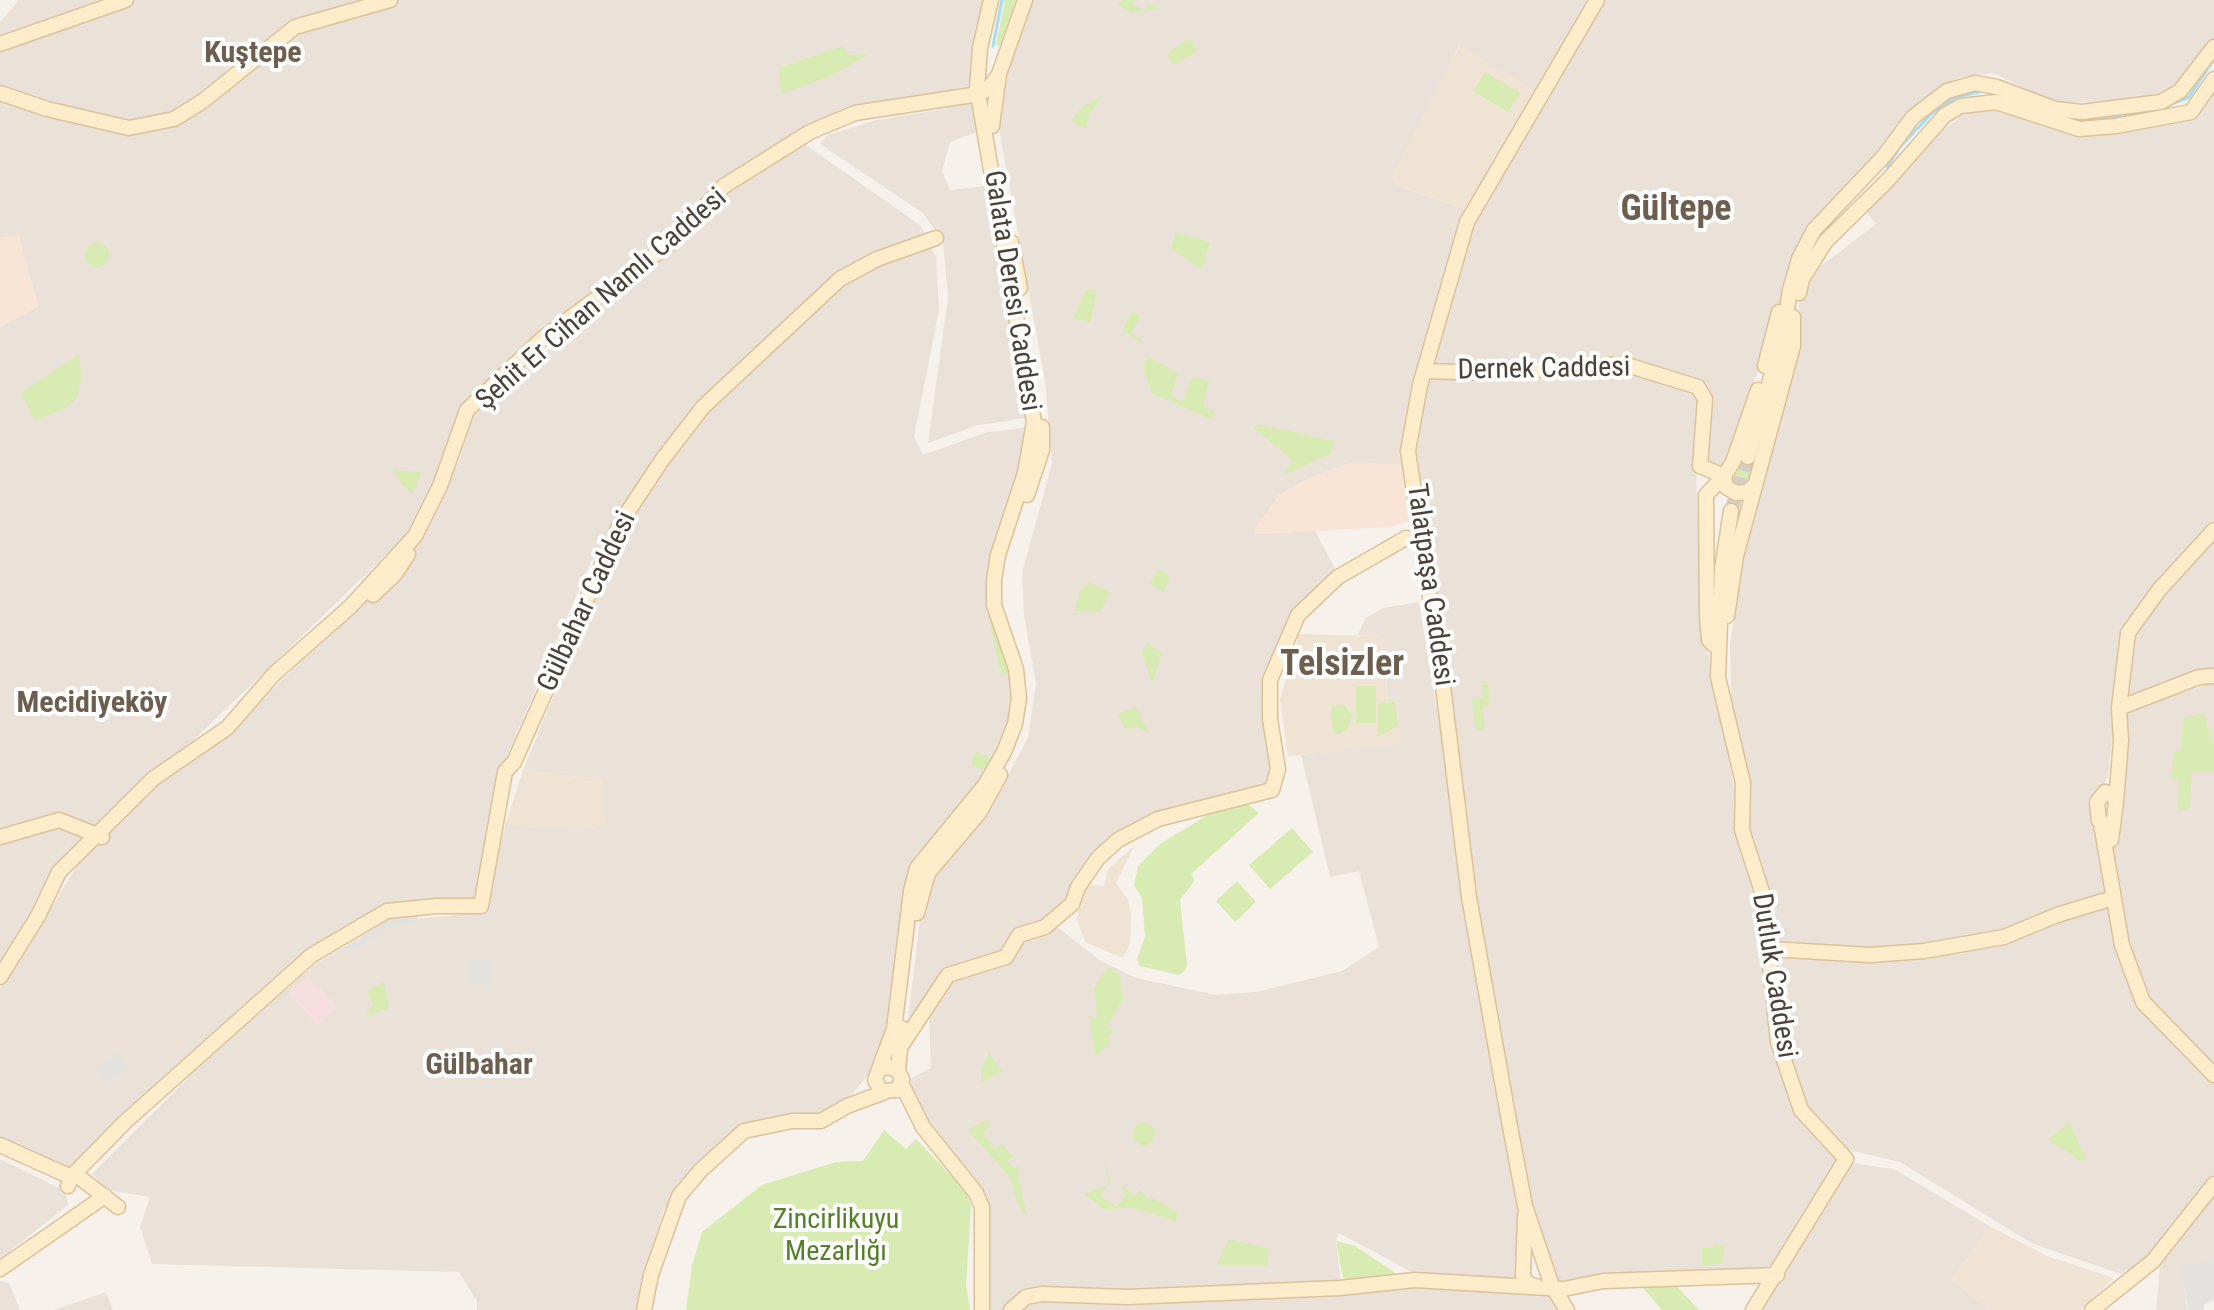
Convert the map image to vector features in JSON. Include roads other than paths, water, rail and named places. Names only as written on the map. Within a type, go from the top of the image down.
[{"type":"main road","points":[[0,44],[126,0]]},
{"type":"main road","points":[[0,93],[47,109],[129,128],[174,119],[203,101],[295,27],[390,0]]},
{"type":"main road","name":"Galata Deresi Caddesi","points":[[893,1085],[907,969],[911,891],[917,868],[985,785],[1010,738],[1019,698],[1016,669],[994,605],[994,580],[998,555],[1033,443],[1034,422],[976,75],[991,0]]},
{"type":"main road","name":"Galata Deresi Caddesi","points":[[879,1072],[894,1029],[920,897],[928,873],[989,798],[1022,728],[1025,697],[1022,669],[1002,604],[1001,578],[1004,555],[1042,450],[1042,421],[1034,355],[991,119],[999,74],[1025,0]]},
{"type":"main road","name":"Talatpaşa Caddesi","points":[[1567,1310],[1552,1286],[1525,1206],[1469,897],[1423,541],[1408,451],[1424,371],[1467,222],[1597,0]]},
{"type":"main road","points":[[1744,459],[1783,335],[1790,290],[1799,259],[1814,230],[1884,156],[1913,117],[1947,91],[1975,83],[1997,87],[2055,109],[2082,112],[2161,102],[2180,91],[2214,47]]},
{"type":"main road","points":[[979,94],[990,87],[999,74]]},
{"type":"main road","points":[[1756,480],[1747,492],[1736,493],[1726,487],[1724,476],[1744,459],[1793,317],[1802,279],[1826,241],[1887,181],[1945,115],[1961,106],[1996,102],[2079,129],[2147,122],[2191,112],[2214,79]]},
{"type":"main road","name":"Şehit Er Cihan Namlı Caddesi","points":[[0,989],[11,977],[64,878],[100,836],[154,778],[227,728],[274,674],[351,606],[407,545],[440,486],[467,410],[543,338],[671,243],[724,186],[810,132],[855,113],[943,102],[979,94]]},
{"type":"main road","points":[[2079,129],[2075,120],[2082,112]]},
{"type":"main road","name":"Gülbahar Caddesi","points":[[73,1180],[312,961],[388,916],[453,906],[481,906],[505,772],[514,762],[621,522],[662,460],[703,407],[840,279],[877,259],[936,238]]},
{"type":"main road","points":[[1722,631],[1756,480],[1772,433],[1793,346],[1793,317]]},
{"type":"main road","name":"Dernek Caddesi","points":[[1424,371],[1522,371],[1624,364],[1698,387],[1705,399],[1700,466],[1724,476]]},
{"type":"main road","points":[[1744,459],[1756,480]]},
{"type":"main road","name":"Dutluk Caddesi","points":[[1717,649],[1708,636],[1706,495],[1724,476]]},
{"type":"main road","name":"Dutluk Caddesi","points":[[1721,683],[1722,631],[1734,511],[1724,544],[1717,649],[1721,683],[1743,783],[1742,830],[1763,895],[1778,1042],[1801,1110],[1846,1159],[1777,1275]]},
{"type":"main road","points":[[2214,530],[2159,590],[2128,633],[2119,708],[2121,741],[2110,797],[2097,802],[2106,825],[2113,898],[2122,945],[2143,1002],[2214,1075]]},
{"type":"main road","points":[[899,1050],[948,975],[1006,957],[1019,935],[1045,927],[1072,904],[1078,887],[1098,858],[1118,840],[1158,819],[1272,790],[1278,769],[1269,709],[1270,680],[1298,615],[1338,577],[1406,538],[1423,541]]},
{"type":"main road","points":[[2119,708],[2209,677]]},
{"type":"main road","points":[[0,837],[59,820],[100,836]]},
{"type":"main road","name":"Şehit Er Cihan Namlı Caddesi","points":[[0,977],[38,916],[59,872],[100,836]]},
{"type":"main road","points":[[1770,949],[1870,955],[1924,951],[2004,937],[2057,915],[2113,898]]},
{"type":"main road","points":[[847,1106],[879,1072],[890,1067],[893,1085],[914,1122],[923,1127],[976,1193],[982,1207],[982,1310]]},
{"type":"main road","points":[[879,1072],[876,1084],[893,1085]]},
{"type":"main road","points":[[644,1310],[651,1275],[679,1196],[700,1171],[744,1131],[792,1121],[821,1121],[893,1085]]},
{"type":"main road","points":[[0,1145],[105,1196],[118,1207],[87,1207],[0,1269]]},
{"type":"main road","points":[[0,1153],[73,1180],[87,1207]]},
{"type":"main road","points":[[2092,1310],[2153,1261],[2214,1184]]},
{"type":"main road","name":"Talatpaşa Caddesi","points":[[1523,1268],[1525,1206]]},
{"type":"main road","points":[[1538,1260],[1547,1269],[1546,1280],[1536,1286],[1524,1280],[1523,1268],[1529,1261],[1538,1260]]},
{"type":"main road","points":[[1011,1310],[1026,1297],[1042,1294],[1127,1297],[1340,1288],[1415,1280],[1564,1289],[1603,1281],[1777,1275]]},
{"type":"main road","points":[[1753,1310],[1777,1275]]},
{"type":"waterway","points":[[993,46],[1002,0]]},
{"type":"waterway","points":[[2164,107],[2189,97],[2214,59]]},
{"type":"waterway","points":[[1887,167],[1900,147],[1931,114],[1956,97],[1983,91]]},
{"type":"waterway","points":[[2082,119],[2123,117],[2153,110]]},
{"type":"tunnel","points":[[1731,511],[1748,457]]},
{"type":"district","name":"Kuştepe","points":[[253,54]]},
{"type":"district","name":"Gültepe","points":[[1676,211]]},
{"type":"district","name":"Telsizler","points":[[1342,666]]},
{"type":"district","name":"Mecidiyeköy","points":[[92,704]]},
{"type":"district","name":"Gülbahar","points":[[479,1066]]},
{"type":"park label","name":"Zincirlikuyu Mezarlığı","points":[[836,1237]]}]
